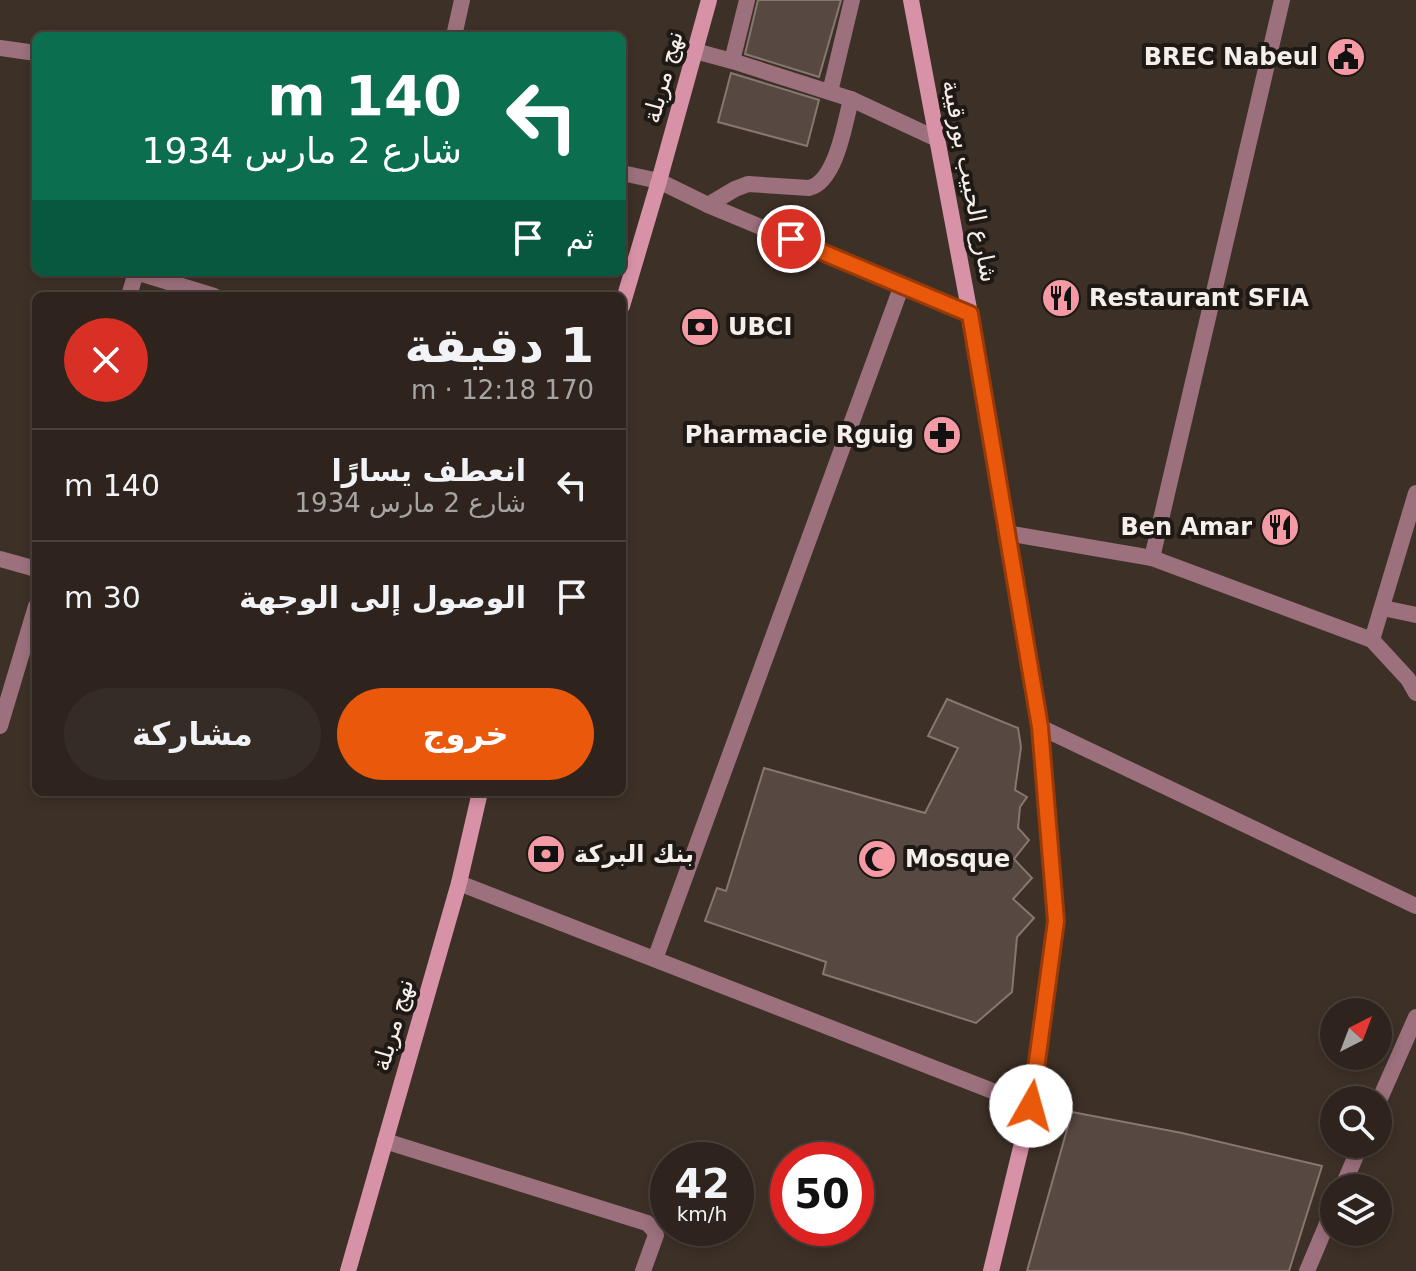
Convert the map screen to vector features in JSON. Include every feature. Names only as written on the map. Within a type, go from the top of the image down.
[{"type":"main road","name":"نهج مربلة","points":[[626,292],[709,0]]},
{"type":"main road","name":"شارع الحبيب بورقيبة","points":[[911,0],[970,314],[1040,727],[1056,921],[1031,1106],[991,1271]]},
{"type":"main road","name":"نهج مربلة","points":[[348,1271],[459,883],[479,796]]},
{"type":"street","points":[[455,32],[462,0]]},
{"type":"street","points":[[732,61],[747,0]]},
{"type":"street","points":[[830,92],[852,0]]},
{"type":"street","points":[[1152,558],[1282,0]]},
{"type":"street","points":[[0,48],[32,52]]},
{"type":"street","points":[[695,51],[851,99],[937,139]]},
{"type":"street","points":[[708,205],[748,184],[815,187],[834,161],[851,99]]},
{"type":"street","points":[[626,174],[659,181],[708,205],[970,314]]},
{"type":"street","points":[[149,276],[201,292]]},
{"type":"street","points":[[655,959],[902,285]]},
{"type":"street","points":[[1372,640],[1416,493]]},
{"type":"street","points":[[1006,533],[1152,558],[1372,640],[1408,679],[1416,693]]},
{"type":"street","points":[[0,559],[32,568]]},
{"type":"street","points":[[1383,608],[1416,615]]},
{"type":"street","points":[[0,726],[32,630]]},
{"type":"street","points":[[1040,727],[1416,906]]},
{"type":"street","points":[[459,883],[1031,1106]]},
{"type":"street","points":[[1386,1086],[1416,1017]]},
{"type":"street","points":[[385,1141],[647,1223],[656,1235],[643,1271]]},
{"type":"street","points":[[1307,1271],[1320,1240]]},
{"type":"building","points":[[758,0],[841,0],[819,77],[745,54]]},
{"type":"building","points":[[731,73],[819,100],[807,146],[718,122]]},
{"type":"building","name":"Mosque","points":[[947,699],[1018,728],[1021,747],[1015,790],[1027,797],[1020,807],[1018,828],[1029,840],[1014,859],[1032,878],[1013,899],[1034,918],[1017,937],[1012,992],[976,1023],[823,974],[826,962],[705,921],[717,888],[726,891],[764,768],[925,813],[958,748],[928,736]]},
{"type":"building","points":[[1072,1112],[1182,1133],[1322,1166],[1289,1271],[1027,1271]]},
{"type":"place","name":"BREC Nabeul","points":[[1346,57]]},
{"type":"place","name":"Restaurant SFIA","points":[[1061,298]]},
{"type":"place","name":"UBCI","points":[[700,327]]},
{"type":"place","name":"Pharmacie Rguig","points":[[942,435]]},
{"type":"place","name":"Ben Amar","points":[[1280,527]]},
{"type":"place","name":"بنك البركة","points":[[546,854]]},
{"type":"place","name":"Mosque","points":[[877,859]]},
{"type":"route","points":[[791,239],[970,314],[1040,727],[1056,921],[1031,1106]]}]
